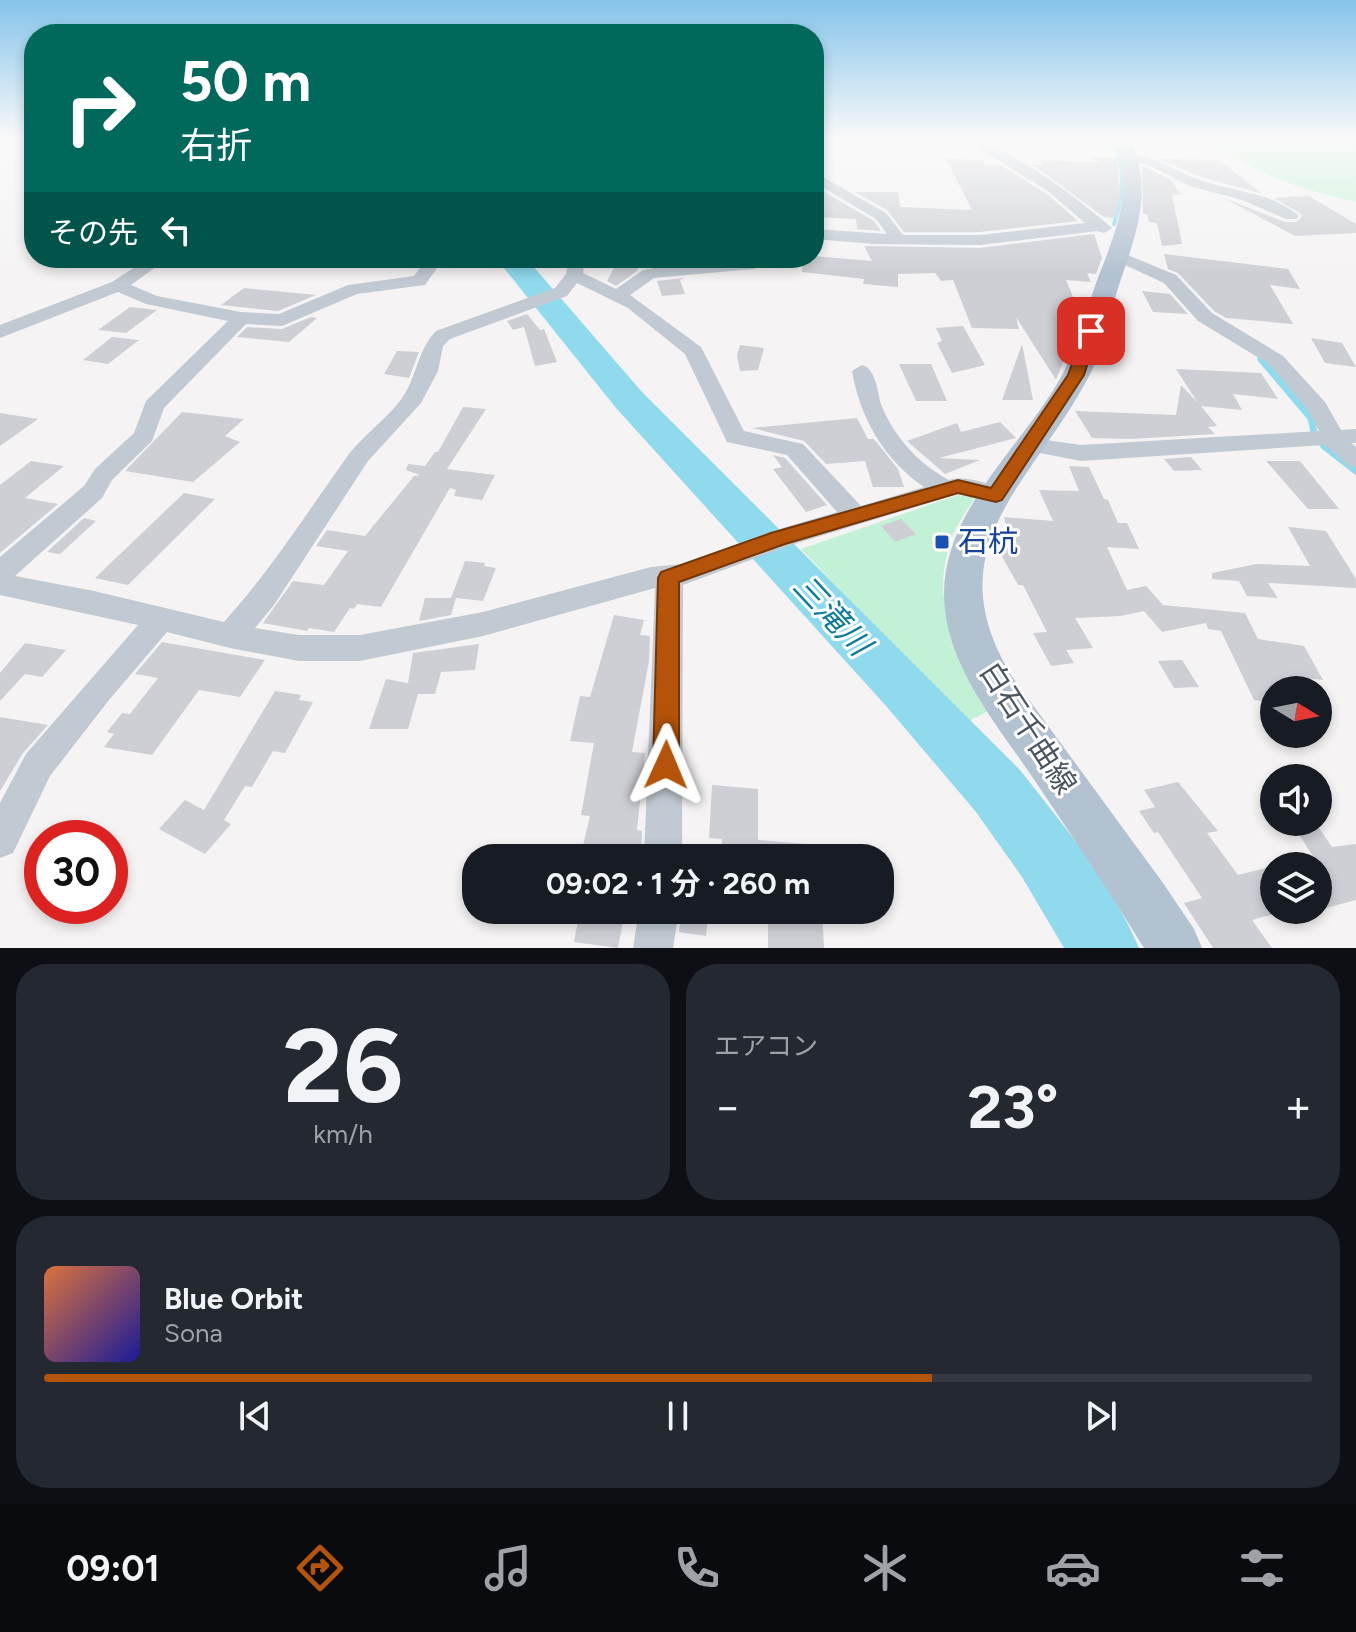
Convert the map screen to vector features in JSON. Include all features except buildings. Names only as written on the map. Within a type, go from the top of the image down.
[{"type":"main road","name":"白石千曲線","points":[[1135,185],[1123,245],[1076,375],[996,495],[970,540],[962,578],[964,610],[996,686],[1175,948]]},
{"type":"street","points":[[829,185],[881,216],[898,239]]},
{"type":"street","points":[[1048,185],[1170,279],[1205,317],[1276,360],[1317,407],[1329,426],[1323,438]]},
{"type":"street","points":[[1203,185],[1247,197],[1291,216]]},
{"type":"street","points":[[824,235],[898,239],[1001,239],[1098,226]]},
{"type":"street","points":[[0,332],[118,286],[145,268]]},
{"type":"street","points":[[118,286],[152,300],[241,318],[282,320],[306,307],[354,289],[383,283],[419,281],[429,268]]},
{"type":"street","points":[[230,636],[264,597],[360,456],[410,403],[428,371],[434,344],[443,335],[561,292],[575,268]]},
{"type":"street","points":[[578,268],[694,351],[729,431],[735,437],[795,449],[856,517]]},
{"type":"street","points":[[619,295],[649,274],[706,268]]},
{"type":"street","points":[[0,573],[93,492],[103,475],[144,436],[154,406],[241,318]]},
{"type":"street","points":[[862,371],[877,422],[910,464],[946,489]]},
{"type":"street","points":[[1032,445],[1081,453],[1356,436]]},
{"type":"street","points":[[1323,438],[1356,460]]},
{"type":"street","points":[[0,584],[162,618],[230,636],[299,648],[360,648],[483,624],[651,578],[669,578],[766,543],[958,486],[996,495]]},
{"type":"street","points":[[663,844],[669,578]]},
{"type":"street","points":[[0,840],[38,765],[98,690],[162,618]]},
{"type":"street","points":[[653,948],[657,924]]},
{"type":"green space","points":[[1356,185],[1356,202],[1299,186]]},
{"type":"green space","points":[[958,495],[975,497],[951,540],[943,588],[945,609],[959,648],[992,709],[967,722],[801,549]]},
{"type":"waterway","points":[[1114,224],[1122,185]]},
{"type":"waterway","name":"三滝川","points":[[518,268],[629,400],[906,690],[998,791],[1045,854],[1104,948]]},
{"type":"waterway","points":[[1261,359],[1311,418],[1314,432],[1324,446],[1356,471]]},
{"type":"place","name":"石杭","points":[[942,542]]},
{"type":"route","points":[[666,765],[669,578],[778,539],[958,486],[996,495],[1076,375],[1091,331]]}]
